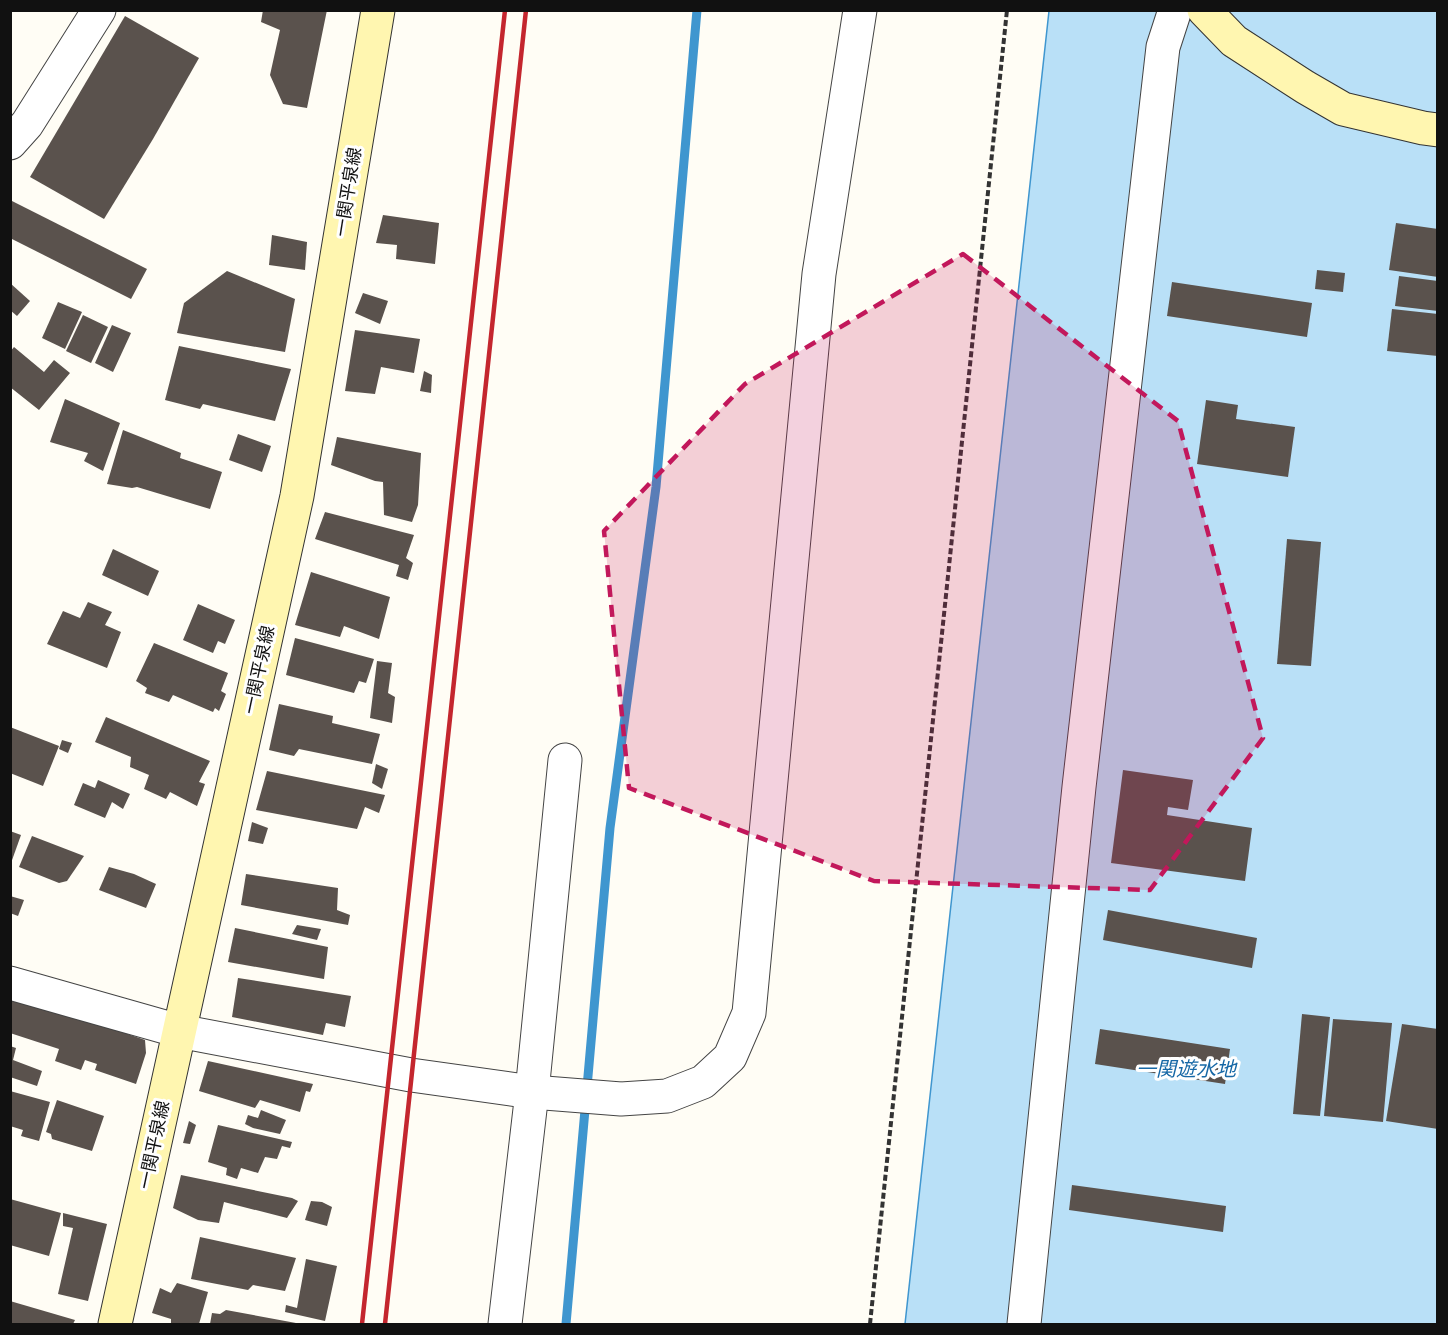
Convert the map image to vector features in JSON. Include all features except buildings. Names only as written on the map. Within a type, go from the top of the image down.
[{"type":"main road","name":"一関平泉線","points":[[115,1324],[297,495],[378,10]]},
{"type":"main road","points":[[1204,10],[1233,40],[1343,109],[1437,130]]},
{"type":"street","points":[[10,143],[27,124],[99,10]]},
{"type":"street","points":[[10,983],[179,1031],[411,1075],[548,1093],[621,1099],[667,1096],[703,1082],[730,1057],[749,1013],[819,273],[861,10]]},
{"type":"street","points":[[1024,1324],[1079,787],[1163,47],[1175,10]]},
{"type":"street","points":[[506,1324],[548,1093],[565,760]]},
{"type":"path","points":[[870,1324],[1007,10]]},
{"type":"highlighted area","points":[[963,254],[1178,421],[1263,738],[1150,890],[874,881],[629,788],[604,531],[745,384]]},
{"type":"water","name":"一関遊水地","points":[[1049,11],[1437,11],[1437,1324],[905,1324]]},
{"type":"waterway","points":[[566,1324],[610,828],[656,487],[697,10]]},
{"type":"railway","points":[[362,1324],[505,10]]},
{"type":"railway","points":[[385,1324],[526,10]]}]
